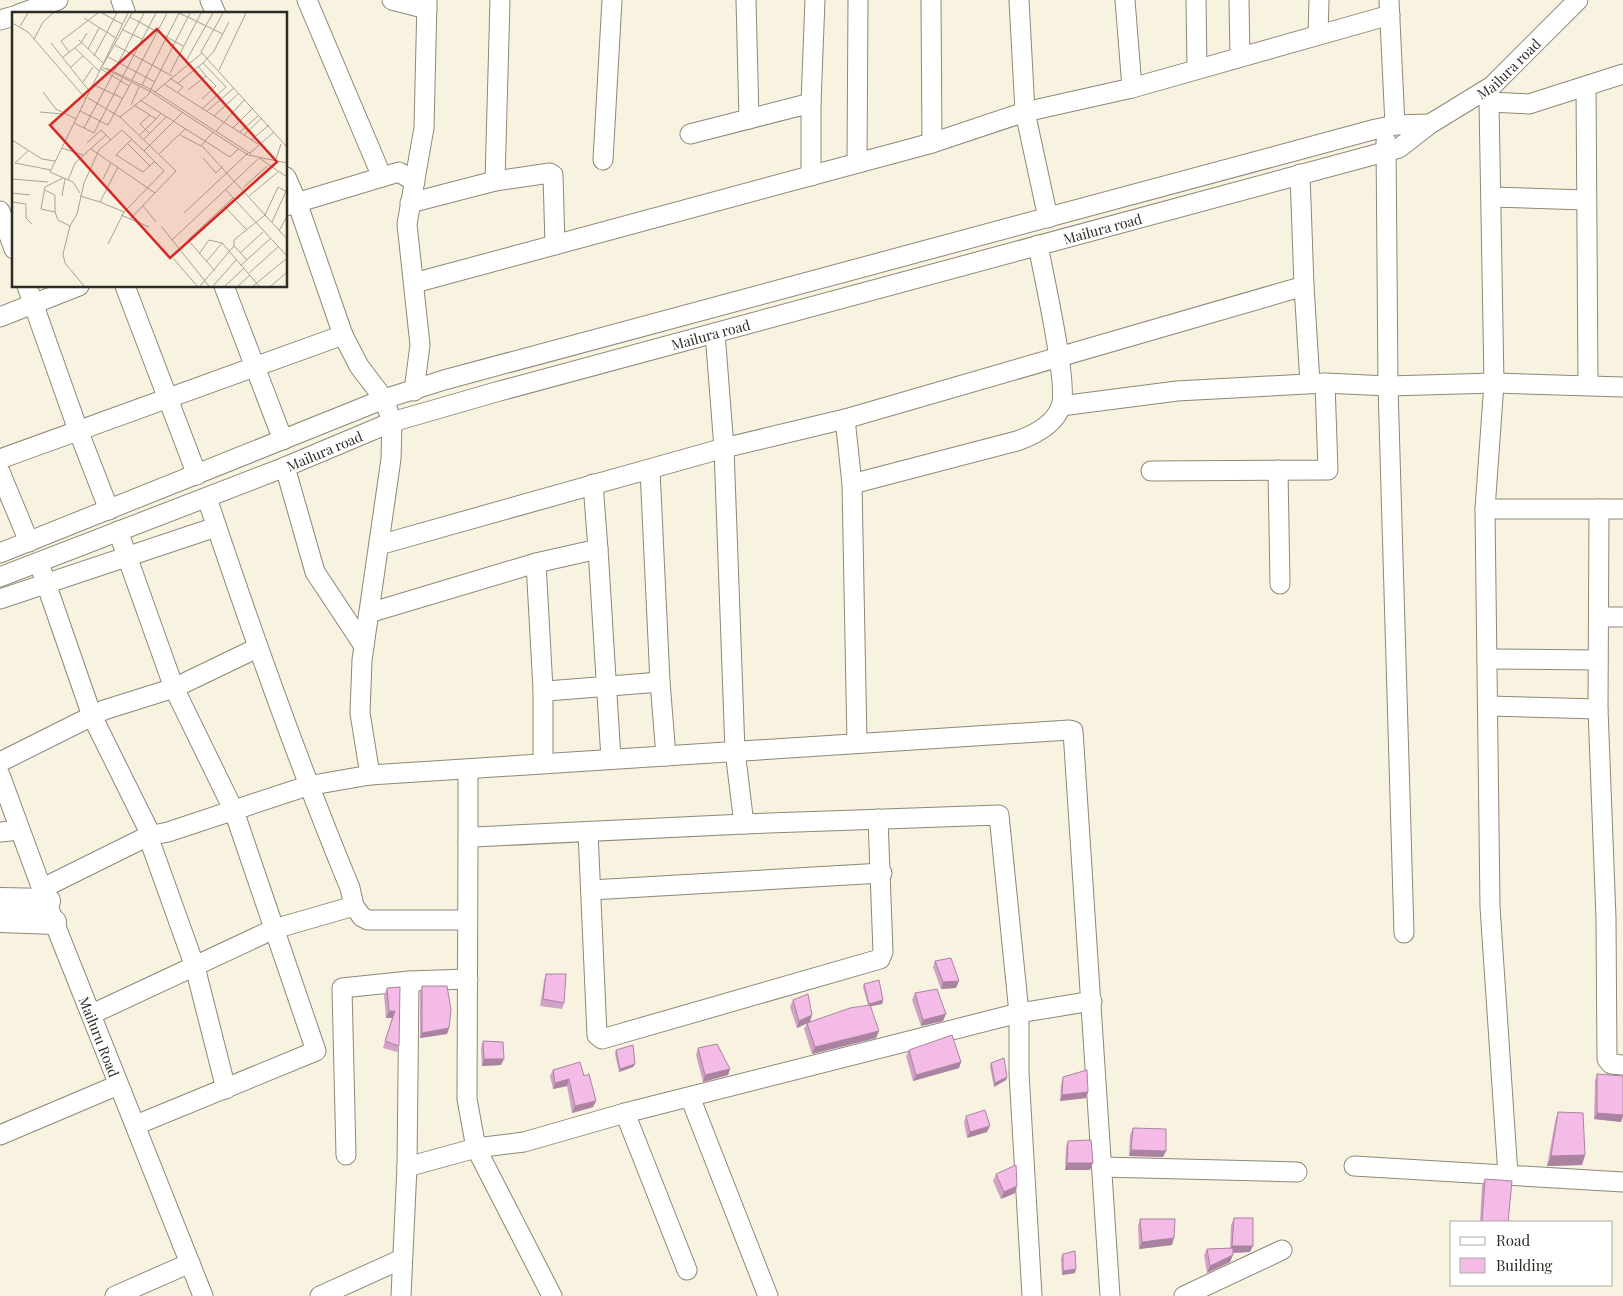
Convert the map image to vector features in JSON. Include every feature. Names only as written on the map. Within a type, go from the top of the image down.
[{"type":"main road","points":[[0,900],[48,904]]},
{"type":"main road","points":[[0,920],[48,904]]},
{"type":"street","points":[[19,11],[58,0]]},
{"type":"street","points":[[121,0],[125,12]]},
{"type":"street","points":[[210,0],[215,12]]},
{"type":"street","points":[[307,0],[382,177]]},
{"type":"street","points":[[392,0],[427,4],[424,128],[407,224],[420,345],[414,390]]},
{"type":"street","points":[[494,181],[500,0]]},
{"type":"street","points":[[603,160],[612,0]]},
{"type":"street","points":[[746,0],[749,119]]},
{"type":"street","points":[[811,176],[811,103],[815,0]]},
{"type":"street","points":[[857,163],[858,0]]},
{"type":"street","points":[[931,0],[932,143]]},
{"type":"street","points":[[1019,0],[1025,112],[1048,218]]},
{"type":"street","points":[[1125,0],[1132,88]]},
{"type":"street","points":[[1196,0],[1197,69]]},
{"type":"street","points":[[1239,0],[1240,57]]},
{"type":"street","points":[[1318,35],[1319,0]]},
{"type":"street","name":"Mailura road","points":[[0,577],[207,498],[392,422],[715,332],[1399,148],[1430,124],[1487,96],[1578,0]]},
{"type":"street","points":[[414,282],[932,143],[1025,112],[1132,88],[1318,35],[1389,8],[1390,126],[1387,151],[1388,386],[1404,933]]},
{"type":"street","points":[[0,20],[12,14]]},
{"type":"street","points":[[1508,1175],[1490,907],[1489,706],[1485,509],[1494,383],[1491,197],[1487,96],[1529,104],[1623,74]]},
{"type":"street","points":[[1586,86],[1585,200],[1588,384]]},
{"type":"street","points":[[690,134],[811,103]]},
{"type":"street","name":"Mailura road","points":[[0,553],[384,399],[463,375],[1390,126],[1430,124]]},
{"type":"street","points":[[292,204],[399,172],[415,182]]},
{"type":"street","points":[[410,203],[494,181],[552,173],[555,245]]},
{"type":"street","points":[[1151,471],[1328,470],[1304,286],[1300,174]]},
{"type":"street","points":[[288,186],[292,204],[343,335],[359,366],[384,399],[392,422],[391,459],[364,646],[360,713],[370,775]]},
{"type":"street","points":[[1491,197],[1585,200]]},
{"type":"street","points":[[0,211],[12,244]]},
{"type":"street","points":[[1038,245],[1058,357],[1062,406]]},
{"type":"street","points":[[379,544],[724,448],[845,419],[1304,286]]},
{"type":"street","points":[[28,288],[78,430],[109,510]]},
{"type":"street","points":[[0,317],[74,288]]},
{"type":"street","points":[[126,288],[197,475]]},
{"type":"street","points":[[225,288],[253,366],[283,440]]},
{"type":"street","points":[[715,332],[724,448],[735,751],[744,824]]},
{"type":"street","points":[[0,459],[343,335]]},
{"type":"street","points":[[852,484],[1017,441],[1040,431],[1062,406],[1177,391],[1317,383],[1388,386],[1494,383],[1588,384],[1623,387]]},
{"type":"street","points":[[845,419],[852,484],[857,742]]},
{"type":"street","points":[[285,467],[315,572],[364,646]]},
{"type":"street","points":[[650,470],[660,682],[666,756]]},
{"type":"street","points":[[1278,470],[1280,584]]},
{"type":"street","points":[[0,472],[29,542]]},
{"type":"street","points":[[593,484],[611,759]]},
{"type":"street","points":[[207,498],[257,648],[308,786],[350,888],[354,906],[362,917],[368,920],[466,920]]},
{"type":"street","points":[[1485,509],[1623,509]]},
{"type":"street","points":[[1599,509],[1598,709],[1606,918],[1607,1059],[1610,1064],[1623,1065]]},
{"type":"street","points":[[0,598],[216,527]]},
{"type":"street","points":[[118,531],[174,688],[234,811],[316,1052],[136,1125]]},
{"type":"street","points":[[369,613],[536,563],[598,549]]},
{"type":"street","points":[[39,563],[92,716],[150,833],[148,836],[195,967],[226,1088]]},
{"type":"street","points":[[536,563],[542,689],[543,763]]},
{"type":"street","points":[[1599,617],[1623,617]]},
{"type":"street","points":[[0,762],[104,710],[174,688],[257,648]]},
{"type":"street","points":[[1487,659],[1598,660]]},
{"type":"street","points":[[542,689],[547,691],[660,682]]},
{"type":"street","points":[[1489,706],[1598,709]]},
{"type":"street","points":[[48,904],[148,836],[168,832],[308,786],[370,775],[857,742],[1073,731],[1110,1296]]},
{"type":"street","points":[[468,768],[466,920],[468,979],[467,1099],[476,1148],[552,1296]]},
{"type":"street","name":"Mailuru Road","points":[[0,775],[118,1085],[136,1125],[203,1296]]},
{"type":"street","points":[[468,841],[474,838],[744,824],[999,815],[1019,1013],[1019,1073],[1032,1296]]},
{"type":"street","points":[[588,832],[597,1035],[602,1039],[880,959],[883,952],[882,873],[878,819]]},
{"type":"street","points":[[0,832],[20,830]]},
{"type":"street","points":[[591,890],[882,873]]},
{"type":"street","points":[[92,1014],[274,929],[354,906]]},
{"type":"street","points":[[346,1155],[342,988],[409,981],[468,979]]},
{"type":"street","points":[[401,1296],[407,1167],[409,981]]},
{"type":"street","points":[[407,1167],[476,1148],[524,1142],[690,1097],[1019,1013],[1092,1001]]},
{"type":"street","points":[[0,1148],[8,1132],[118,1085]]},
{"type":"street","points":[[690,1097],[768,1296]]},
{"type":"street","points":[[625,1114],[687,1270]]},
{"type":"street","points":[[1354,1166],[1623,1182]]},
{"type":"street","points":[[1102,1167],[1297,1172]]},
{"type":"street","points":[[1184,1296],[1282,1250]]},
{"type":"street","points":[[320,1296],[402,1259]]},
{"type":"street","points":[[115,1296],[190,1263]]},
{"type":"building","points":[[951,958],[959,981],[943,982],[935,961]]},
{"type":"building","points":[[546,974],[566,974],[564,1003],[543,999]]},
{"type":"building","points":[[879,980],[883,1000],[869,1004],[864,984]]},
{"type":"building","points":[[422,986],[447,986],[451,1010],[449,1028],[422,1033]]},
{"type":"building","points":[[400,987],[399,1046],[385,1041],[395,1011],[389,1011],[387,988]]},
{"type":"building","points":[[937,989],[946,1014],[923,1020],[915,993]]},
{"type":"building","points":[[808,994],[812,1015],[799,1021],[793,1000]]},
{"type":"building","points":[[870,1005],[879,1031],[815,1047],[807,1023],[850,1008]]},
{"type":"building","points":[[952,1035],[961,1062],[916,1075],[909,1050]]},
{"type":"building","points":[[483,1041],[503,1042],[504,1059],[484,1059]]},
{"type":"building","points":[[717,1044],[730,1069],[705,1075],[698,1048]]},
{"type":"building","points":[[633,1045],[635,1064],[620,1069],[616,1050]]},
{"type":"building","points":[[1004,1058],[1007,1077],[995,1083],[991,1063]]},
{"type":"building","points":[[580,1062],[584,1076],[589,1074],[596,1101],[575,1106],[569,1079],[555,1083],[553,1070]]},
{"type":"building","points":[[1087,1070],[1088,1092],[1062,1095],[1063,1077]]},
{"type":"building","points":[[1597,1074],[1623,1076],[1623,1115],[1597,1113]]},
{"type":"building","points":[[985,1110],[990,1126],[970,1132],[966,1116]]},
{"type":"building","points":[[1558,1112],[1583,1113],[1585,1155],[1551,1156]]},
{"type":"building","points":[[1133,1128],[1166,1129],[1166,1151],[1131,1150]]},
{"type":"building","points":[[1091,1140],[1093,1163],[1067,1163],[1068,1141]]},
{"type":"building","points":[[1016,1165],[1017,1186],[1004,1192],[996,1174]]},
{"type":"building","points":[[1485,1179],[1512,1181],[1508,1221],[1482,1221]]},
{"type":"building","points":[[1234,1218],[1253,1218],[1253,1246],[1232,1246]]},
{"type":"building","points":[[1140,1219],[1175,1219],[1174,1238],[1142,1242]]},
{"type":"building","points":[[1233,1248],[1233,1255],[1210,1266],[1207,1249]]},
{"type":"building","points":[[1075,1251],[1076,1269],[1063,1271],[1063,1254]]}]
